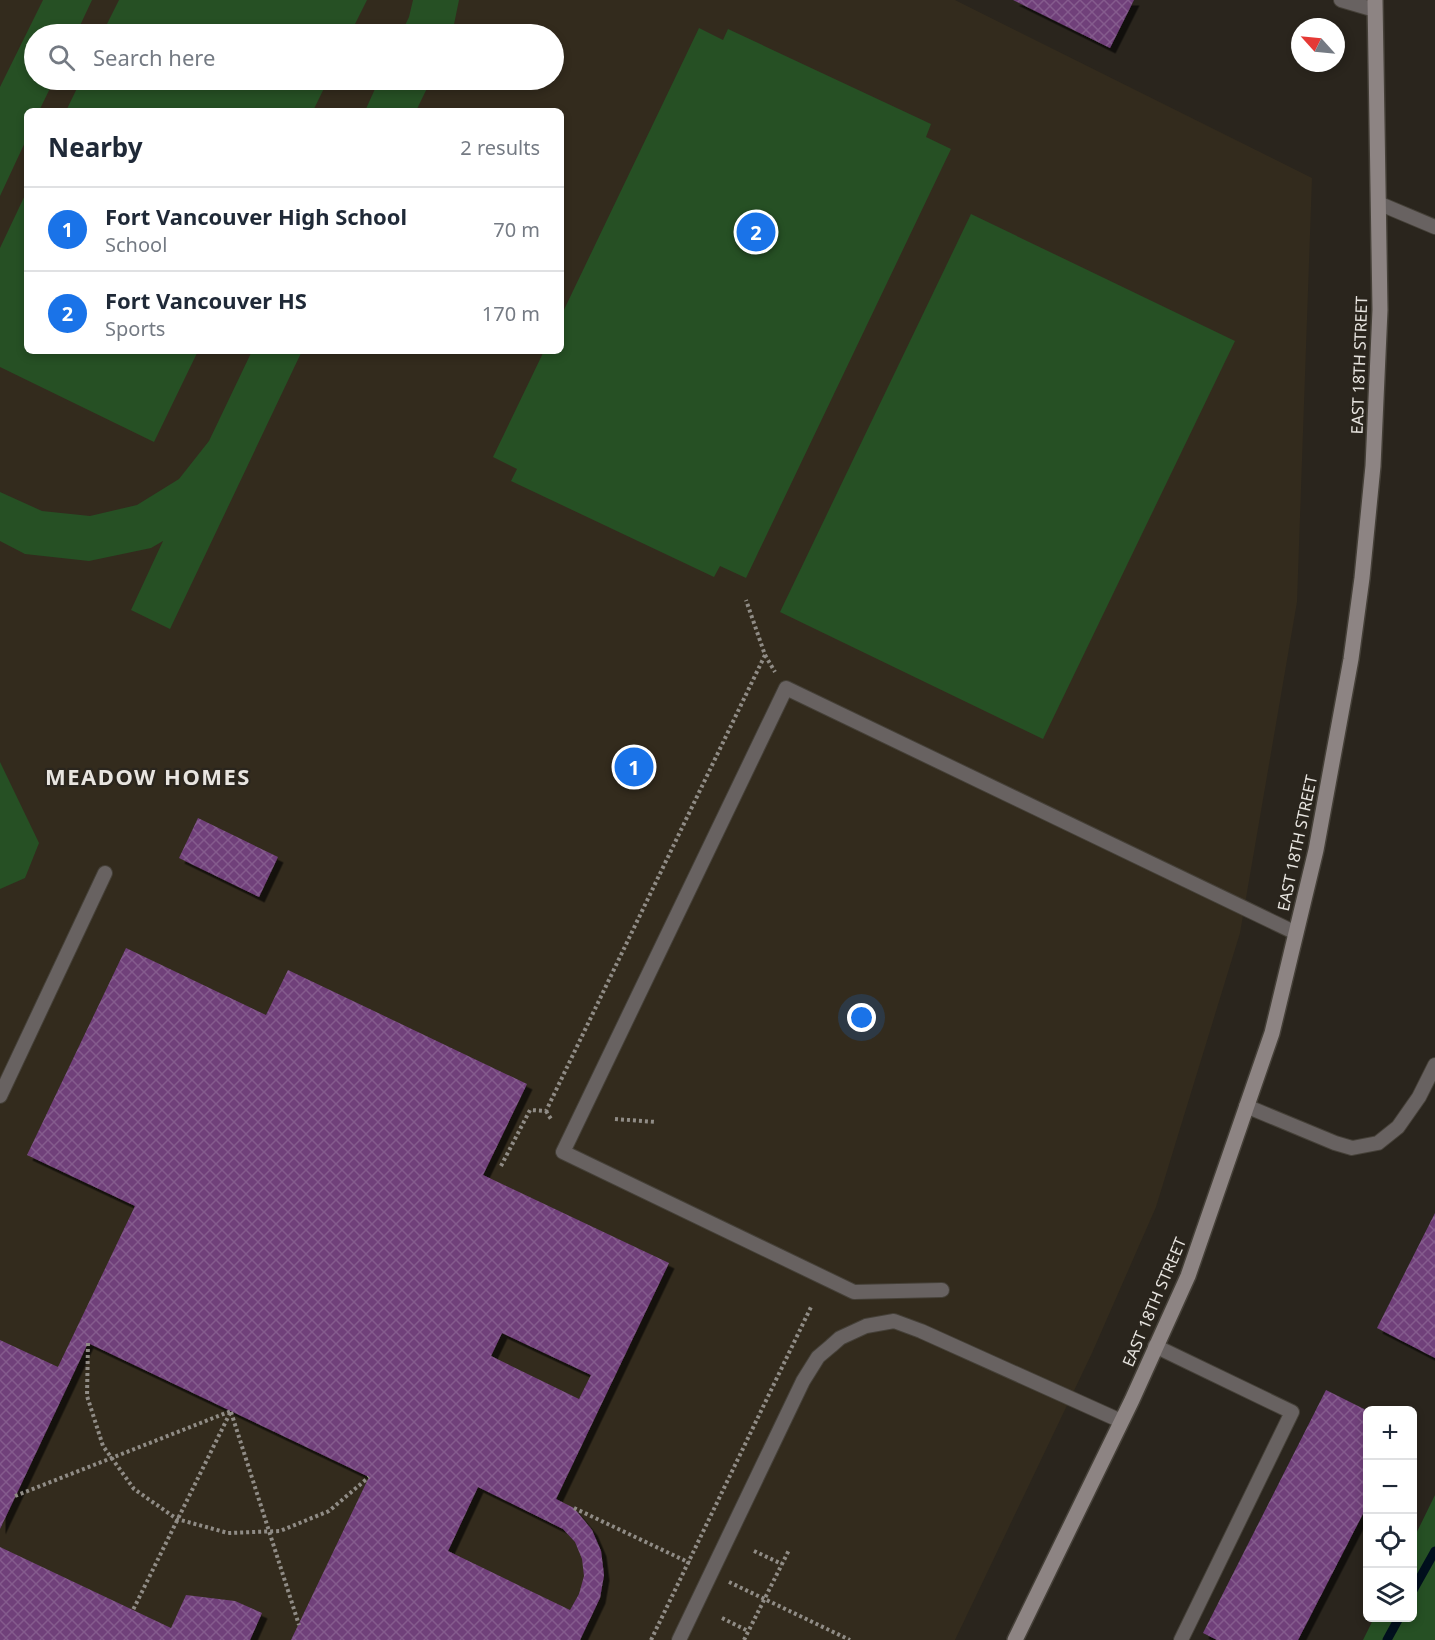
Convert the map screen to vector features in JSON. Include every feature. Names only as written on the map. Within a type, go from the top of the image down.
[{"type":"street","name":"EAST 18TH STREET","points":[[1015,1640],[1188,1276],[1272,1032],[1316,850],[1351,660],[1373,466],[1379,321],[1375,5]]},
{"type":"lane","points":[[1341,0],[1375,5]]},
{"type":"lane","points":[[1378,203],[1435,227]]},
{"type":"lane","points":[[942,1290],[854,1292],[563,1152],[786,688],[1296,933]]},
{"type":"lane","points":[[0,1096],[105,873]]},
{"type":"lane","points":[[1246,1106],[1352,1148],[1378,1143],[1398,1127],[1419,1097],[1435,1065]]},
{"type":"lane","points":[[679,1640],[803,1381],[818,1357],[840,1338],[866,1326],[894,1322],[921,1331],[1121,1420]]},
{"type":"lane","points":[[1155,1346],[1292,1412],[1181,1640]]},
{"type":"path","points":[[546,1111],[765,655],[746,600]]},
{"type":"path","points":[[501,1166],[530,1110],[546,1111]]},
{"type":"path","points":[[546,1111],[551,1119]]},
{"type":"path","points":[[615,1119],[656,1122]]},
{"type":"path","points":[[651,1640],[811,1307]]},
{"type":"path","points":[[88,1343],[87,1396],[103,1446],[134,1489],[177,1519],[228,1533],[280,1531],[329,1511],[369,1477]]},
{"type":"path","points":[[15,1496],[231,1411]]},
{"type":"path","points":[[133,1610],[231,1411]]},
{"type":"path","points":[[231,1411],[299,1625]]},
{"type":"path","points":[[574,1508],[850,1640]]},
{"type":"path","points":[[744,1640],[789,1550]]},
{"type":"path","points":[[754,1551],[782,1564]]},
{"type":"path","points":[[722,1618],[748,1631]]},
{"type":"shaded area","points":[[0,0],[955,0],[1312,178],[1297,602],[1240,933],[1156,1207],[1092,1353],[955,1640],[0,1640]]},
{"type":"green space","points":[[43,0],[92,0],[81,24],[31,24]]},
{"type":"green space","points":[[119,0],[367,0],[355,24],[107,24]]},
{"type":"green space","points":[[413,0],[459,0],[454,24],[406,24]]},
{"type":"green space","points":[[699,28],[723,40],[728,29],[931,124],[926,137],[951,149],[746,578],[720,566],[714,577],[511,481],[517,469],[493,457],[543,354],[564,354],[564,310]]},
{"type":"green space","points":[[24,38],[24,90],[49,90],[40,108],[24,108],[24,144],[0,196],[0,87]]},
{"type":"green space","points":[[76,90],[323,90],[314,108],[67,108]]},
{"type":"green space","points":[[374,90],[426,90],[417,108],[366,108]]},
{"type":"green space","points":[[24,197],[24,354],[197,354],[154,442],[0,367],[0,248]]},
{"type":"green space","points":[[971,214],[1235,341],[1043,739],[780,612]]},
{"type":"green space","points":[[251,354],[301,354],[170,629],[131,610],[163,541],[151,548],[89,561],[25,554],[0,541],[0,492],[42,511],[90,516],[137,505],[179,479],[209,441]]},
{"type":"green space","points":[[0,762],[39,843],[25,878],[0,889]]},
{"type":"green space","points":[[1435,1495],[1435,1640],[1363,1640],[1372,1622],[1417,1622],[1417,1532]]},
{"type":"building","points":[[1013,0],[1134,0],[1110,48]]},
{"type":"building","points":[[198,818],[278,857],[259,897],[179,858]]},
{"type":"building","points":[[126,948],[266,1015],[288,970],[527,1084],[483,1175],[669,1263],[556,1499],[574,1508],[592,1530],[601,1551],[604,1575],[600,1598],[580,1640],[291,1640],[369,1477],[88,1343],[0,1529],[0,1340],[58,1367],[135,1206],[27,1155]],"holes":[[[502,1333],[591,1375],[579,1399],[491,1356]],[[478,1487],[563,1529],[575,1542],[582,1559],[584,1576],[579,1594],[570,1610],[448,1551]]]},
{"type":"building","points":[[1435,1213],[1435,1358],[1377,1328]]},
{"type":"building","points":[[1326,1390],[1363,1408],[1363,1514],[1298,1640],[1217,1640],[1203,1633]]},
{"type":"building","points":[[0,1547],[171,1628],[186,1595],[235,1601],[262,1613],[250,1640],[0,1640]]},
{"type":"waterway","points":[[1417,1583],[1435,1551]]},
{"type":"waterway","points":[[1387,1640],[1397,1622]]},
{"type":"place","name":"Fort Vancouver HS","points":[[756,232]]},
{"type":"place","name":"Fort Vancouver High School","points":[[634,767]]},
{"type":"district","name":"MEADOW HOMES","points":[[148,777]]}]
